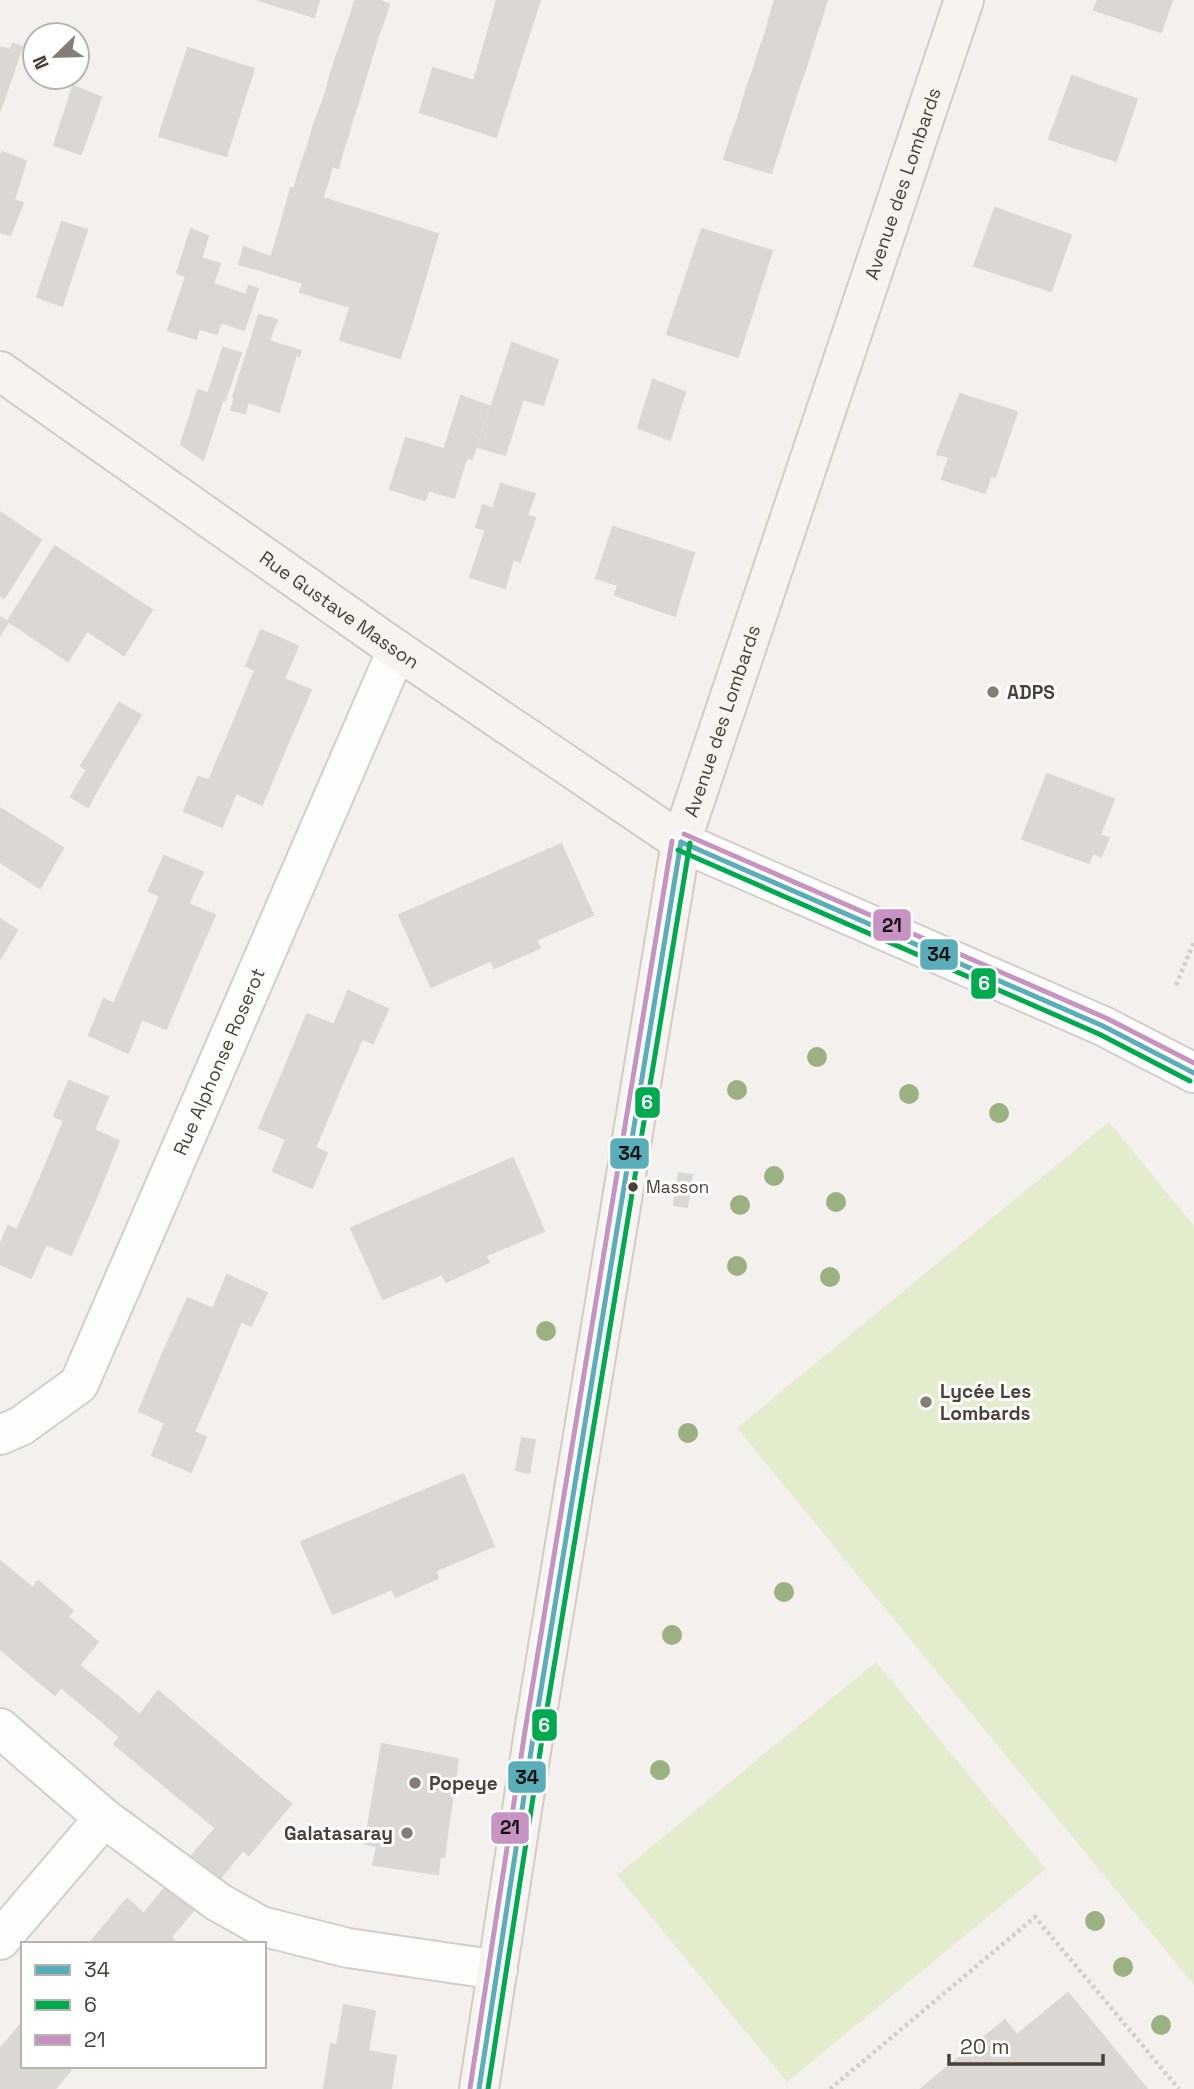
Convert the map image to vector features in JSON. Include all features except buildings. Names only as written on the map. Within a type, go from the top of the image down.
[{"type":"street","name":"Avenue des Lombards","points":[[479,2089],[534,1732],[681,842],[964,0]]},
{"type":"street","name":"Rue Gustave Masson","points":[[0,371],[397,650],[681,842]]},
{"type":"street","name":"Rue Alphonse Roserot","points":[[0,1435],[21,1426],[79,1384],[397,650]]},
{"type":"street","points":[[681,842],[1103,1026],[1194,1073]]},
{"type":"street","points":[[0,1728],[104,1818],[218,1902],[261,1926],[348,1948],[498,1970]]},
{"type":"street","points":[[0,1940],[104,1818]]},
{"type":"path","points":[[1176,985],[1194,942]]},
{"type":"path","points":[[830,2089],[1035,1917],[1179,2089]]},
{"type":"green space","points":[[1109,1122],[1194,1226],[1194,1985],[737,1428]]},
{"type":"green space","points":[[876,1662],[1046,1869],[787,2082],[617,1875]]},
{"type":"transit line","name":"21","points":[[684,834],[1106,1018],[1194,1063]]},
{"type":"transit line","name":"21","points":[[470,2088],[525,1731],[672,841]]},
{"type":"transit line","name":"34","points":[[681,842],[1103,1026],[1194,1073]]},
{"type":"transit line","name":"34","points":[[479,2089],[534,1732],[681,842]]},
{"type":"transit line","name":"6","points":[[488,2089],[543,1733],[690,843]]},
{"type":"transit line","name":"6","points":[[678,850],[1099,1034],[1190,1081]]},
{"type":"place","name":"ADPS","points":[[993,692]]},
{"type":"place","name":"Masson","points":[[633,1187]]},
{"type":"place","name":"Lycée Les Lombards","points":[[926,1402]]},
{"type":"place","name":"Popeye","points":[[415,1783]]},
{"type":"place","name":"Galatasaray","points":[[407,1833]]}]
